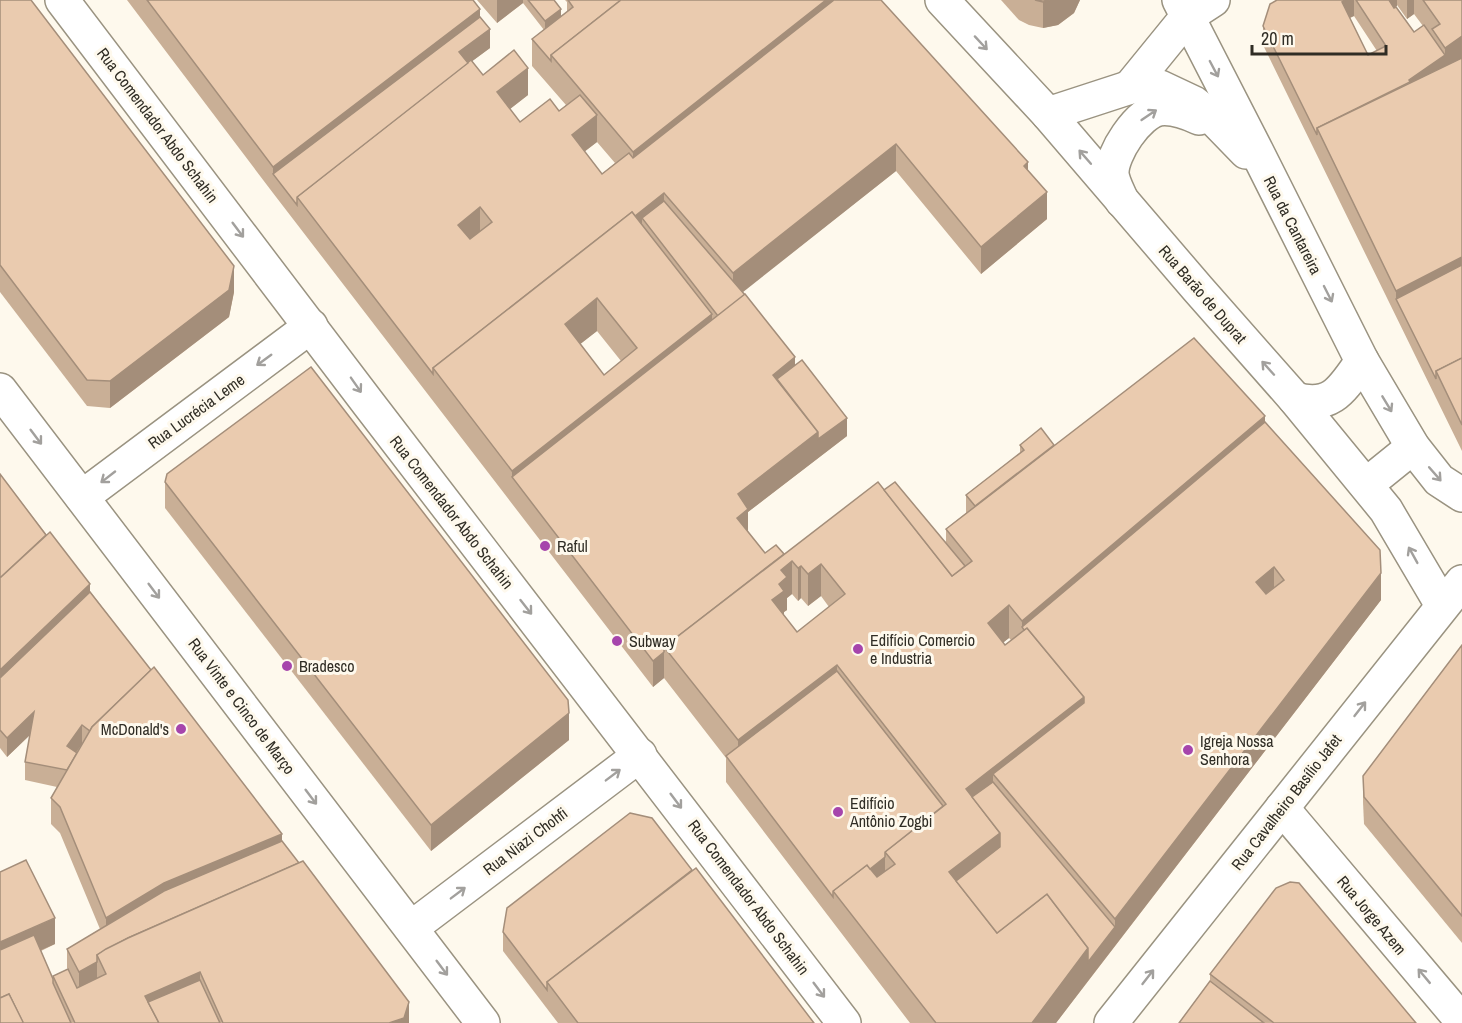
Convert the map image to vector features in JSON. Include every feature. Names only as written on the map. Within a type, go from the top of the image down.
[{"type":"street","name":"Rua Comendador Abdo Schahin","points":[[62,0],[844,1023]]},
{"type":"street","name":"Rua Barão de Duprat","points":[[942,0],[1048,114],[1295,399],[1452,594]]},
{"type":"street","points":[[1130,87],[1193,6]]},
{"type":"street","name":"Rua da Cantareira","points":[[1193,6],[1273,186],[1362,361],[1413,447]]},
{"type":"street","points":[[1048,114],[1137,85],[1160,87],[1174,92],[1212,117],[1229,132],[1273,186]]},
{"type":"street","points":[[1122,201],[1112,176],[1114,163],[1125,138],[1144,117],[1156,110],[1172,109],[1186,112],[1229,132]]},
{"type":"street","name":"Rua Lucrécia Leme","points":[[82,497],[311,326]]},
{"type":"street","points":[[1295,399],[1307,402],[1328,400],[1346,385],[1362,361]]},
{"type":"street","name":"Rua Vinte e Cinco de Março","points":[[0,390],[483,1023]]},
{"type":"street","points":[[1366,485],[1413,447],[1439,480],[1462,495]]},
{"type":"street","name":"Rua Cavalheiro Basílio Jafet","points":[[1111,1023],[1452,594]]},
{"type":"street","name":"Rua Niazi Chohfi","points":[[411,928],[640,755]]},
{"type":"street","name":"Rua Jorge Azem","points":[[1282,808],[1462,1021]]},
{"type":"building","points":[[0,0],[31,0],[234,266],[229,290],[110,381],[87,380],[0,265]]},
{"type":"building","points":[[147,0],[473,0],[480,9],[273,167]]},
{"type":"building","points":[[528,0],[554,0],[561,9],[545,21]]},
{"type":"building","points":[[568,0],[621,0],[551,55],[551,61],[532,39],[573,7]]},
{"type":"building","points":[[621,0],[826,0],[633,152],[551,55]]},
{"type":"building","points":[[834,0],[881,0],[1028,162],[1024,166],[1047,192],[981,247],[896,144],[733,273],[664,193],[635,216],[632,212],[433,368],[433,374],[297,197],[471,60],[483,75],[514,50],[528,68],[497,92],[520,122],[550,99],[559,111],[580,95],[597,115],[572,135],[602,174],[629,153],[633,158]],"holes":[[[480,207],[492,222],[470,239],[458,225]]]},
{"type":"building","points":[[1277,0],[1347,0],[1342,2],[1368,55],[1386,46],[1356,0],[1389,0],[1414,32],[1424,25],[1445,55],[1409,80],[1410,82],[1317,128],[1317,135],[1263,26],[1270,4]]},
{"type":"building","points":[[1423,0],[1462,0],[1462,36],[1445,48],[1432,29],[1440,24]]},
{"type":"building","points":[[480,17],[490,29],[459,52],[468,63],[297,197],[297,205],[273,174]]},
{"type":"building","points":[[1462,58],[1462,257],[1396,291],[1317,128]]},
{"type":"building","points":[[664,201],[745,295],[718,316],[642,218]]},
{"type":"building","points":[[632,212],[712,314],[512,471],[433,368]],"holes":[[[597,298],[637,348],[604,375],[565,324]]]},
{"type":"building","points":[[1462,265],[1462,358],[1436,371],[1436,379],[1396,299]]},
{"type":"building","points":[[745,294],[795,357],[773,375],[818,432],[738,494],[748,509],[737,518],[765,553],[776,545],[784,554],[664,647],[664,652],[653,661],[512,477]]},
{"type":"building","points":[[1194,338],[1265,416],[1022,621],[1009,605],[988,623],[1005,645],[1027,628],[1084,697],[966,789],[1000,833],[949,872],[997,933],[1047,894],[1088,948],[1032,1023],[936,1023],[833,891],[867,865],[877,877],[895,864],[885,852],[946,804],[837,665],[738,740],[664,647],[878,482],[952,576],[972,561],[946,529]],"holes":[[[792,561],[798,568],[801,566],[808,574],[821,564],[845,594],[797,632],[772,600],[784,591],[779,584],[787,577],[781,570]]]},
{"type":"building","points":[[1462,358],[1462,425],[1436,371]]},
{"type":"building","points":[[802,360],[847,418],[818,439],[818,432],[777,379]]},
{"type":"building","points":[[311,367],[568,700],[569,713],[431,825],[165,482],[167,474]]},
{"type":"building","points":[[1265,422],[1380,550],[1381,573],[1115,919],[993,774],[1084,703],[1084,697],[1027,628],[1024,630],[1022,627]],"holes":[[[1274,567],[1284,580],[1266,594],[1256,582]]]},
{"type":"building","points":[[1041,428],[1054,445],[975,506],[966,495],[1024,450],[1020,445]]},
{"type":"building","points":[[0,474],[46,535],[0,578]]},
{"type":"building","points":[[895,482],[965,566],[952,576],[884,490]]},
{"type":"building","points":[[50,532],[90,584],[0,670],[0,578]]},
{"type":"building","points":[[90,592],[151,670],[90,731],[82,725],[67,746],[77,753],[67,770],[25,762],[34,712],[7,738],[0,730],[0,678]]},
{"type":"building","points":[[1462,645],[1462,916],[1364,797],[1363,776]]},
{"type":"building","points":[[154,667],[282,834],[164,883],[106,918],[60,807],[51,798],[92,727]]},
{"type":"building","name":"Edifício Antônio Zogbi","points":[[837,671],[943,806],[885,852],[885,857],[870,869],[867,865],[833,891],[833,897],[726,756]]},
{"type":"building","points":[[993,782],[1115,927],[1088,962],[1088,948],[1047,894],[997,933],[956,881],[1000,847],[1000,833],[972,797]]},
{"type":"building","points":[[630,813],[652,818],[692,870],[547,982],[547,990],[503,932],[507,908]]},
{"type":"building","points":[[282,841],[299,863],[128,938],[97,955],[97,962],[79,972],[67,949],[164,891]]},
{"type":"building","points":[[26,860],[55,918],[0,942],[0,872]]},
{"type":"building","points":[[303,861],[409,1002],[404,1018],[389,1023],[223,1023],[200,972],[145,996],[159,1023],[75,1023],[53,976],[68,969],[77,988],[106,974],[97,955],[106,949]]},
{"type":"building","points":[[696,868],[814,1023],[578,1023],[547,982]]},
{"type":"building","points":[[1290,882],[1299,883],[1416,1023],[1274,1023],[1210,974],[1276,888]]},
{"type":"building","points":[[34,935],[71,1023],[23,1023],[9,994],[0,998],[0,950]]},
{"type":"building","points":[[200,980],[220,1023],[159,1023],[148,1002]]},
{"type":"building","points":[[1210,981],[1264,1023],[1179,1023]]},
{"type":"building","points":[[9,994],[22,1023],[0,1023],[0,998]]},
{"type":"place","name":"Raful","points":[[545,546]]},
{"type":"place","name":"Subway","points":[[617,641]]},
{"type":"place","name":"Edifício Comercio e Industria","points":[[858,649]]},
{"type":"place","name":"Bradesco","points":[[287,666]]},
{"type":"place","name":"McDonald's","points":[[181,729]]},
{"type":"place","name":"Igreja Nossa Senhora","points":[[1188,750]]},
{"type":"place","name":"Edifício Antônio Zogbi","points":[[838,812]]}]
